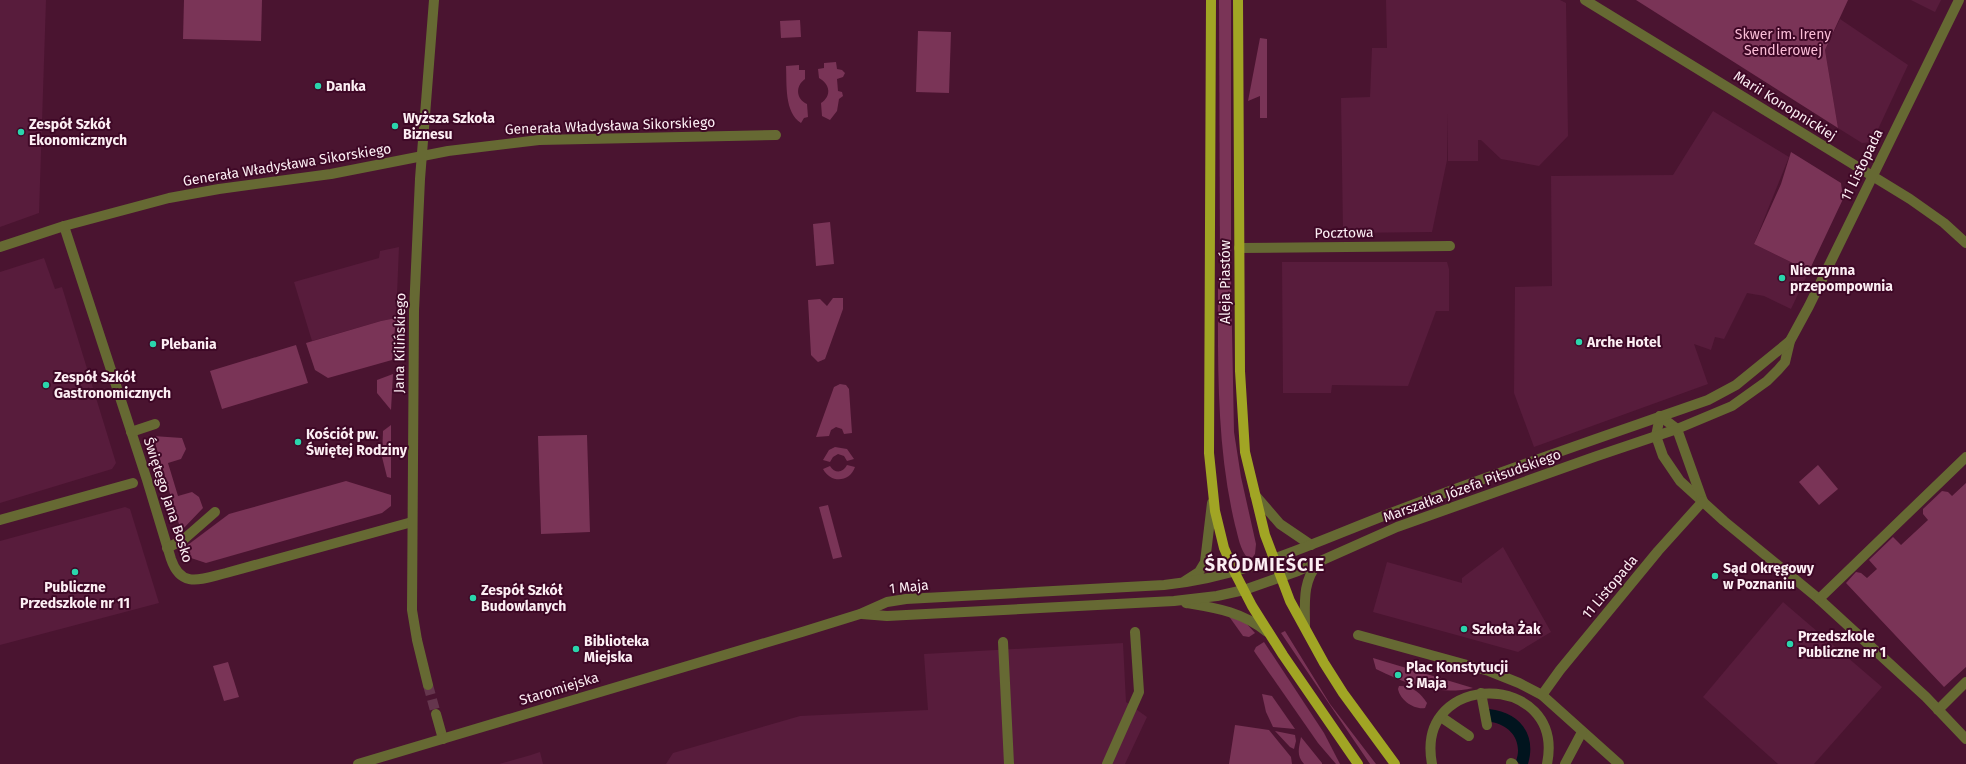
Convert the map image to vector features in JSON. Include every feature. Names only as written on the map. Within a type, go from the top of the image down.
[{"type":"main road","name":"Aleja Piastów","points":[[1211,0],[1209,453],[1213,500],[1218,528],[1235,573],[1270,634],[1311,697],[1358,764]]},
{"type":"main road","name":"Aleja Piastów","points":[[1238,0],[1239,248],[1242,412],[1245,452],[1255,494],[1274,560],[1290,601],[1324,663],[1343,693],[1395,764]]},
{"type":"street","name":"Jana Kilińskiego","points":[[428,685],[414,623],[412,590],[412,522],[414,311],[422,156],[434,0]]},
{"type":"street","name":"Marii Konopnickiej","points":[[1585,0],[1910,199],[1944,223],[1966,243]]},
{"type":"street","name":"11 Listopada","points":[[1677,429],[1732,406],[1767,381],[1785,362],[1790,341],[1809,306],[1958,0]]},
{"type":"street","name":"Generała Władysława Sikorskiego","points":[[0,247],[64,226],[117,211],[196,192],[331,174],[448,150],[539,140],[776,135]]},
{"type":"street","name":"Świętego Jana Bosko","points":[[64,226],[167,548],[175,571],[181,577],[195,580],[226,573],[412,522]]},
{"type":"street","name":"Pocztowa","points":[[1239,248],[1450,246]]},
{"type":"street","name":"11 Listopada","points":[[1660,416],[1708,400],[1725,392],[1756,370],[1790,341]]},
{"type":"street","points":[[1703,501],[1677,429],[1660,416],[1656,436],[1663,456],[1680,481],[1724,521],[1819,599],[1938,710],[1966,739]]},
{"type":"street","name":"Marszałka Józefa Piłsudskiego","points":[[1274,560],[1398,510],[1660,416]]},
{"type":"street","points":[[131,432],[155,424]]},
{"type":"street","name":"Marszałka Józefa Piłsudskiego","points":[[1280,578],[1397,527],[1677,429]]},
{"type":"street","points":[[1819,599],[1966,457]]},
{"type":"street","points":[[0,520],[133,483]]},
{"type":"street","points":[[1255,494],[1280,524],[1311,545]]},
{"type":"street","name":"Aleja Piastów","points":[[1182,584],[1199,572],[1205,562],[1208,550],[1213,500]]},
{"type":"street","name":"11 Listopada","points":[[1542,695],[1560,670],[1658,551],[1703,501]]},
{"type":"street","points":[[167,548],[183,540],[215,512]]},
{"type":"street","name":"1 Maja","points":[[860,614],[887,602],[906,599],[1182,584],[1235,573],[1274,560]]},
{"type":"street","points":[[1305,627],[1305,589],[1310,572],[1319,562]]},
{"type":"street","name":"1 Maja","points":[[860,614],[887,616],[1174,601],[1217,596],[1244,590],[1280,578]]},
{"type":"street","name":"1 Maja","points":[[1174,601],[1237,613],[1258,624],[1270,634]]},
{"type":"street","name":"Staromiejska","points":[[358,764],[860,614]]},
{"type":"street","points":[[1107,764],[1139,692],[1135,632]]},
{"type":"street","points":[[1358,635],[1508,677],[1542,695],[1619,764]]},
{"type":"street","points":[[1003,642],[1009,764]]},
{"type":"street","points":[[1938,710],[1966,682]]},
{"type":"street","points":[[1481,693],[1487,725]]},
{"type":"street","points":[[1432,764],[1431,742],[1436,726],[1448,709],[1461,699],[1481,693],[1499,693],[1511,696],[1534,712],[1543,727],[1546,737],[1548,753],[1546,764]]},
{"type":"street","points":[[436,714],[443,739]]},
{"type":"street","points":[[1441,717],[1469,736]]},
{"type":"street","points":[[1565,764],[1582,732]]},
{"type":"shaded area","name":"Zespół Szkół Ekonomicznych","points":[[0,0],[46,0],[39,213],[0,227]]},
{"type":"shaded area","points":[[1386,0],[1560,0],[1566,3],[1568,136],[1539,166],[1501,159],[1481,140],[1478,140],[1478,161],[1448,161],[1448,113],[1447,160],[1432,232],[1343,233],[1341,98],[1370,97],[1372,48],[1387,48]]},
{"type":"shaded area","points":[[1911,0],[1941,0],[1935,12]]},
{"type":"shaded area","points":[[1840,19],[1908,65],[1872,142],[1862,143],[1838,128],[1825,50]]},
{"type":"shaded area","points":[[1713,111],[1789,157],[1754,244],[1809,271],[1791,309],[1764,296],[1747,293],[1724,339],[1715,337],[1711,350],[1694,344],[1708,384],[1534,447],[1514,393],[1515,287],[1552,286],[1551,176],[1673,175]]},
{"type":"shaded area","points":[[399,247],[396,318],[312,341],[294,282],[379,258],[380,251]]},
{"type":"shaded area","name":"Zespół Szkół Gastronomicznych","points":[[44,258],[55,289],[62,287],[116,463],[112,469],[0,503],[0,272]]},
{"type":"shaded area","points":[[1282,262],[1447,262],[1449,269],[1449,311],[1436,311],[1408,386],[1332,385],[1331,393],[1283,393]]},
{"type":"shaded area","name":"Publiczne Przedszkole nr 11","points":[[125,507],[130,509],[159,603],[0,645],[0,541]]},
{"type":"shaded area","points":[[1503,547],[1551,632],[1518,652],[1373,612],[1387,562],[1462,583],[1462,578]]},
{"type":"shaded area","name":"Przedszkole Publiczne nr 1","points":[[1783,602],[1882,687],[1814,764],[1778,764],[1703,697]]},
{"type":"shaded area","points":[[1123,643],[1126,702],[1147,717],[1125,764],[666,764],[673,753],[800,716],[928,710],[924,654]]},
{"type":"shaded area","points":[[540,752],[543,764],[499,764],[531,755]]},
{"type":"green space","points":[[184,0],[262,0],[261,41],[183,39]]},
{"type":"green space","points":[[1219,0],[1231,0],[1231,266],[1220,265]]},
{"type":"green space","name":"Skwer im. Ireny Sendlerowej","points":[[1636,0],[1848,0],[1825,50],[1838,128]]},
{"type":"green space","points":[[800,20],[801,37],[781,38],[780,21]]},
{"type":"green space","points":[[918,31],[951,32],[949,93],[916,92]]},
{"type":"green space","points":[[1260,38],[1267,39],[1267,118],[1260,118],[1260,96],[1248,101]]},
{"type":"green space","points":[[836,62],[837,69],[842,70],[845,73],[843,77],[837,79],[838,91],[842,92],[843,96],[839,99],[837,111],[830,120],[822,116],[821,103],[827,97],[828,90],[826,83],[819,78],[818,69],[824,68],[824,63]]},
{"type":"green space","points":[[799,65],[799,70],[805,70],[805,79],[800,85],[798,92],[803,102],[807,104],[808,117],[804,118],[801,123],[792,112],[789,105],[786,81],[786,66]]},
{"type":"green space","points":[[1791,152],[1841,183],[1843,199],[1809,271],[1754,244],[1781,184]]},
{"type":"green space","points":[[830,222],[834,264],[816,266],[813,224]]},
{"type":"green space","points":[[1218,280],[1231,280],[1234,432],[1241,477],[1256,544],[1255,554],[1252,558],[1248,558],[1245,555],[1240,543],[1235,525],[1224,464],[1219,403]]},
{"type":"green space","points":[[833,298],[843,298],[843,309],[825,359],[818,362],[811,355],[808,300],[820,299],[827,306]]},
{"type":"green space","points":[[396,318],[392,360],[328,378],[315,370],[306,343]]},
{"type":"green space","points":[[296,345],[308,383],[222,409],[210,371]]},
{"type":"green space","points":[[393,374],[391,410],[377,393],[377,380]]},
{"type":"green space","points":[[840,384],[846,385],[849,389],[852,433],[844,434],[842,429],[836,427],[831,430],[829,436],[816,437],[834,387]]},
{"type":"green space","points":[[391,425],[391,478],[387,477],[382,457],[383,431]]},
{"type":"green space","points":[[587,435],[590,532],[541,534],[538,436]]},
{"type":"green space","points":[[153,436],[182,438],[186,449],[181,459],[168,463],[178,496],[192,492],[199,497],[203,508],[181,531]]},
{"type":"green space","points":[[835,447],[847,449],[854,459],[847,461],[844,456],[838,454],[833,457],[830,462],[823,460],[829,450]]},
{"type":"green space","points":[[847,465],[855,467],[853,472],[849,476],[840,479],[831,477],[826,474],[823,469],[830,466],[832,469],[839,472]]},
{"type":"green space","points":[[1818,465],[1838,489],[1819,505],[1799,482]]},
{"type":"green space","points":[[346,481],[391,495],[391,506],[382,513],[206,563],[188,557],[185,547],[229,514]]},
{"type":"green space","points":[[1966,483],[1966,667],[1944,687],[1846,583],[1856,572],[1861,573],[1867,578],[1877,569],[1869,560],[1893,537],[1901,545],[1928,520],[1923,514],[1923,509],[1942,491],[1948,492],[1952,496]]},
{"type":"green space","points":[[828,505],[842,557],[833,559],[819,507]]},
{"type":"green space","points":[[1228,615],[1246,623],[1255,633],[1249,637],[1243,636]]},
{"type":"green space","points":[[1285,631],[1330,704],[1376,764],[1370,764],[1281,633]]},
{"type":"green space","points":[[1264,642],[1324,733],[1340,764],[1336,764],[1318,743],[1254,651],[1256,647]]},
{"type":"green space","points":[[1373,658],[1473,688],[1447,691],[1411,684],[1376,669]]},
{"type":"green space","points":[[228,662],[239,697],[224,701],[213,666]]},
{"type":"green space","points":[[1399,686],[1412,688],[1419,693],[1427,703],[1425,708],[1412,706],[1408,703],[1399,693]]},
{"type":"green space","points":[[1262,694],[1272,696],[1295,729],[1273,727],[1266,712]]},
{"type":"green space","points":[[1235,725],[1269,730],[1291,757],[1292,764],[1229,764]]},
{"type":"green space","points":[[1275,731],[1295,735],[1296,741],[1294,749],[1290,747]]},
{"type":"green space","points":[[1301,737],[1322,764],[1304,764],[1301,761],[1299,748]]},
{"type":"water","points":[[1489,709],[1500,711],[1509,715],[1523,726],[1528,734],[1530,743],[1528,764],[1520,764],[1516,761],[1518,747],[1514,736],[1504,727],[1491,722]]},
{"type":"tunnel","points":[[428,685],[436,714]]},
{"type":"place","name":"Danka","points":[[318,86]]},
{"type":"place","name":"Wyższa Szkoła Biznesu","points":[[395,126]]},
{"type":"place","name":"Zespół Szkół Ekonomicznych","points":[[21,132]]},
{"type":"place","name":"Nieczynna przepompownia","points":[[1782,278]]},
{"type":"place","name":"Arche Hotel","points":[[1579,342]]},
{"type":"place","name":"Plebania","points":[[153,344]]},
{"type":"place","name":"Zespół Szkół Gastronomicznych","points":[[46,385]]},
{"type":"place","name":"Kościół pw. Świętej Rodziny","points":[[298,442]]},
{"type":"place","name":"Publiczne Przedszkole nr 11","points":[[75,572]]},
{"type":"place","name":"Sąd Okręgowy w Poznaniu","points":[[1715,576]]},
{"type":"place","name":"Zespół Szkół Budowlanych","points":[[473,598]]},
{"type":"place","name":"Szkoła Żak","points":[[1464,629]]},
{"type":"place","name":"Przedszkole Publiczne nr 1","points":[[1790,644]]},
{"type":"place","name":"Biblioteka Miejska","points":[[576,649]]},
{"type":"place","name":"Plac Konstytucji 3 Maja","points":[[1398,675]]},
{"type":"district","name":"ŚRÓDMIEŚCIE","points":[[1265,565]]}]
